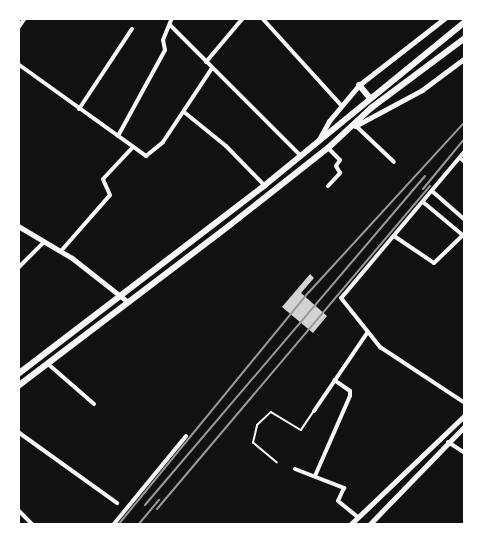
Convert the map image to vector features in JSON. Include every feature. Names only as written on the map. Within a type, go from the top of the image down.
[{"type":"highway","points":[[18,374],[302,156],[369,97],[465,22]]},
{"type":"highway","points":[[20,384],[328,148],[355,126],[371,108],[465,38]]},
{"type":"highway","points":[[359,85],[369,97]]},
{"type":"main road","points":[[318,141],[341,105],[359,85],[445,18]]},
{"type":"main road","points":[[355,126],[422,90],[465,58]]},
{"type":"main road","points":[[18,226],[61,251],[122,295],[128,302]]},
{"type":"street","points":[[18,18],[24,20],[18,28]]},
{"type":"street","points":[[118,136],[165,50],[163,40],[171,18]]},
{"type":"street","points":[[206,62],[243,18]]},
{"type":"street","points":[[262,18],[341,105]]},
{"type":"street","points":[[333,18],[345,18]]},
{"type":"street","points":[[170,25],[302,156]]},
{"type":"street","points":[[79,109],[132,28]]},
{"type":"street","points":[[18,64],[146,156],[163,142],[212,68]]},
{"type":"street","points":[[184,112],[226,146],[265,185]]},
{"type":"street","points":[[355,126],[394,162]]},
{"type":"street","points":[[61,251],[110,195],[103,179],[133,147]]},
{"type":"street","points":[[328,148],[340,160],[336,166],[340,173],[328,186]]},
{"type":"street","points":[[465,151],[341,297],[367,333],[390,354],[465,403]]},
{"type":"street","points":[[460,158],[465,162]]},
{"type":"street","points":[[432,191],[465,220]]},
{"type":"street","points":[[394,236],[435,263],[464,236],[423,202]]},
{"type":"street","points":[[18,268],[45,241]]},
{"type":"street","points":[[314,411],[367,333]]},
{"type":"street","points":[[48,364],[94,404]]},
{"type":"street","points":[[315,476],[350,396],[350,391],[334,380]]},
{"type":"street","points":[[350,525],[465,415]]},
{"type":"street","points":[[369,525],[398,492],[465,426]]},
{"type":"street","points":[[18,432],[117,503]]},
{"type":"street","points":[[113,525],[186,436]]},
{"type":"street","points":[[448,442],[465,453]]},
{"type":"street","points":[[295,469],[344,488],[338,501],[358,517]]},
{"type":"street","points":[[394,483],[398,492]]},
{"type":"street","points":[[374,501],[380,511]]},
{"type":"street","points":[[18,510],[33,525]]},
{"type":"lane","points":[[277,464],[253,443],[257,425],[271,412],[301,430],[314,411]]},
{"type":"building","points":[[310,274],[314,278],[301,293],[327,316],[313,333],[282,307]]},
{"type":"railway","points":[[118,525],[309,292],[465,122]]},
{"type":"railway","points":[[423,189],[465,138]]},
{"type":"railway","points":[[145,505],[425,176]]},
{"type":"railway","points":[[157,509],[430,186]]},
{"type":"railway","points":[[138,525],[159,500]]}]
